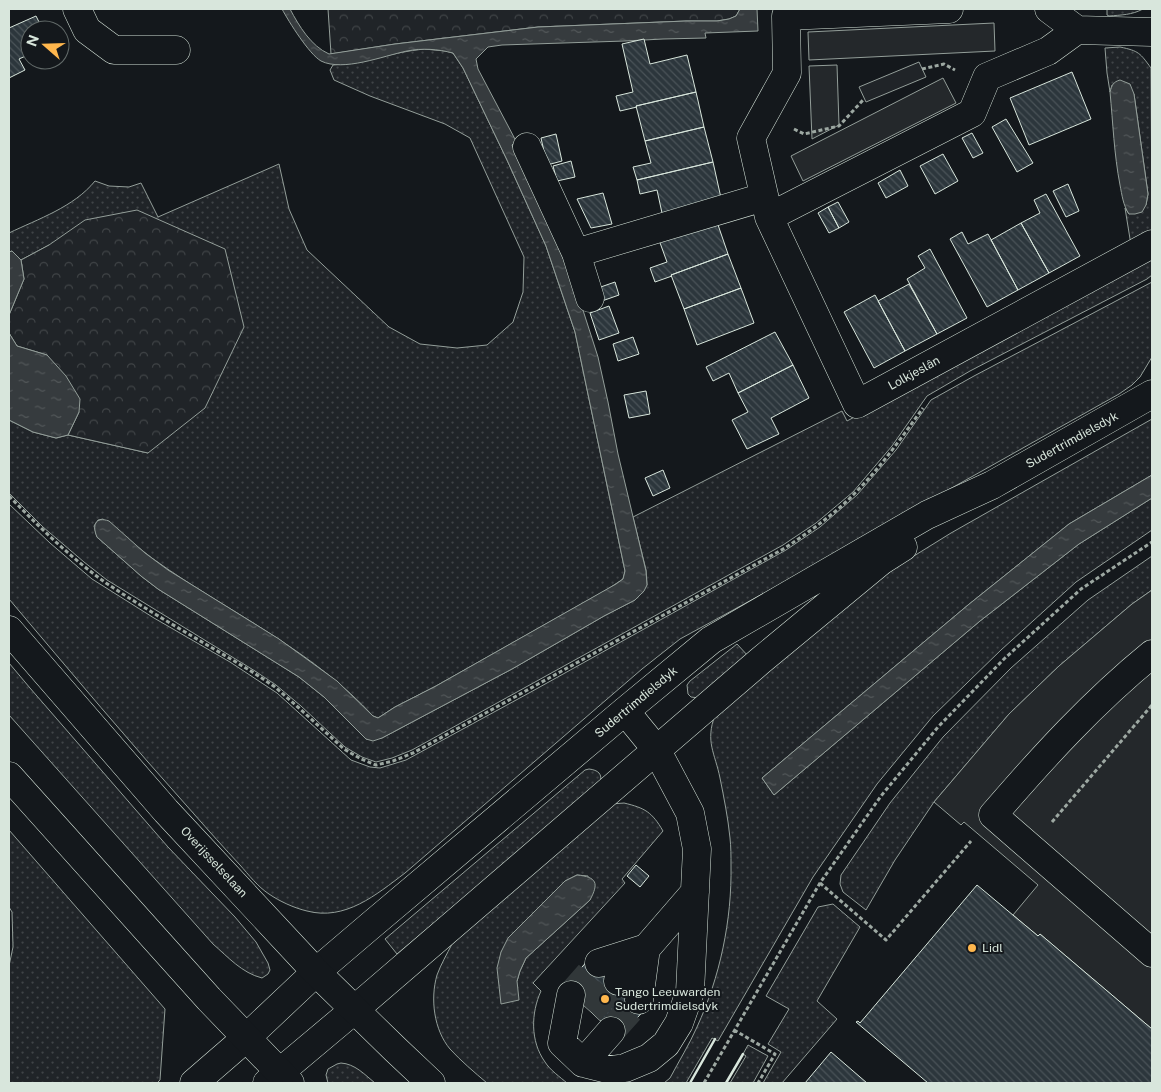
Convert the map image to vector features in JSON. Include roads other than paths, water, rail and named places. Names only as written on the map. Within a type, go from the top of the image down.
[{"type":"street","points":[[77,9],[88,30],[114,50],[176,50]]},
{"type":"street","name":"Lolkjeslân","points":[[949,9],[786,16],[787,73],[751,138],[766,207],[857,404],[1152,244]]},
{"type":"street","points":[[1048,9],[1077,30],[1152,32]]},
{"type":"street","points":[[576,253],[766,207],[972,113],[987,77],[1048,51],[1077,30]]},
{"type":"street","points":[[527,147],[576,253],[590,298]]},
{"type":"street","name":"Sudertrimdielsdyk","points":[[279,1080],[354,1010],[656,749],[760,660],[882,561],[992,485],[1152,394]]},
{"type":"street","name":"Sudertrimdielsdyk","points":[[194,1083],[246,1038],[316,972],[625,710],[711,640],[927,514],[992,485]]},
{"type":"street","name":"Overijsselselaan","points":[[9,630],[166,811],[316,972],[431,1083]]},
{"type":"street","points":[[1152,654],[1124,677],[1083,716],[993,816],[1152,953]]},
{"type":"street","points":[[581,1003],[562,1043],[583,1063],[610,1070],[625,1068],[649,1058],[666,1044],[679,1024],[690,992],[698,849],[690,813],[656,749],[625,710]]},
{"type":"street","points":[[9,776],[246,1038],[279,1080]]},
{"type":"street","points":[[609,972],[646,948],[695,892]]},
{"type":"street","points":[[639,1000],[646,948]]},
{"type":"street","points":[[583,1063],[611,1031]]},
{"type":"water","points":[[282,9],[290,9],[311,41],[329,54],[538,27],[717,21],[736,16],[740,9],[757,9],[758,31],[705,33],[706,38],[502,45],[488,47],[476,59],[478,69],[516,141],[512,145],[552,230],[581,304],[598,357],[618,454],[646,571],[647,585],[635,600],[512,669],[373,741],[366,739],[324,697],[299,677],[158,589],[141,576],[97,537],[96,523],[101,520],[109,521],[145,553],[168,570],[279,639],[337,681],[373,716],[378,718],[616,584],[623,579],[625,571],[575,332],[546,246],[463,68],[453,53],[430,49],[407,51],[352,64],[330,64],[321,61],[305,45]]},
{"type":"water","points":[[1120,80],[1130,84],[1134,94],[1148,194],[1146,205],[1142,212],[1135,214],[1129,214],[1124,204],[1115,150],[1110,92],[1113,84]]},
{"type":"water","points":[[12,251],[21,260],[24,279],[9,315],[9,252]]},
{"type":"water","points":[[9,333],[17,346],[47,355],[66,376],[80,399],[79,412],[68,435],[56,438],[33,432],[9,420]]},
{"type":"water","points":[[1152,475],[1152,498],[1079,544],[980,621],[774,795],[762,778],[968,605],[1069,524]]},
{"type":"water","points":[[577,875],[589,877],[594,882],[595,889],[590,900],[526,958],[517,981],[519,1000],[501,1004],[497,968],[501,952],[508,938],[565,881]]},
{"type":"tunnel","points":[[571,995],[599,963]]},
{"type":"tunnel","points":[[590,1011],[618,981]]},
{"type":"tunnel","points":[[611,1031],[639,1000]]},
{"type":"place","name":"Lidl","points":[[972,948]]},
{"type":"place","name":"Tango Leeuwarden Sudertrimdielsdyk","points":[[605,999]]}]
